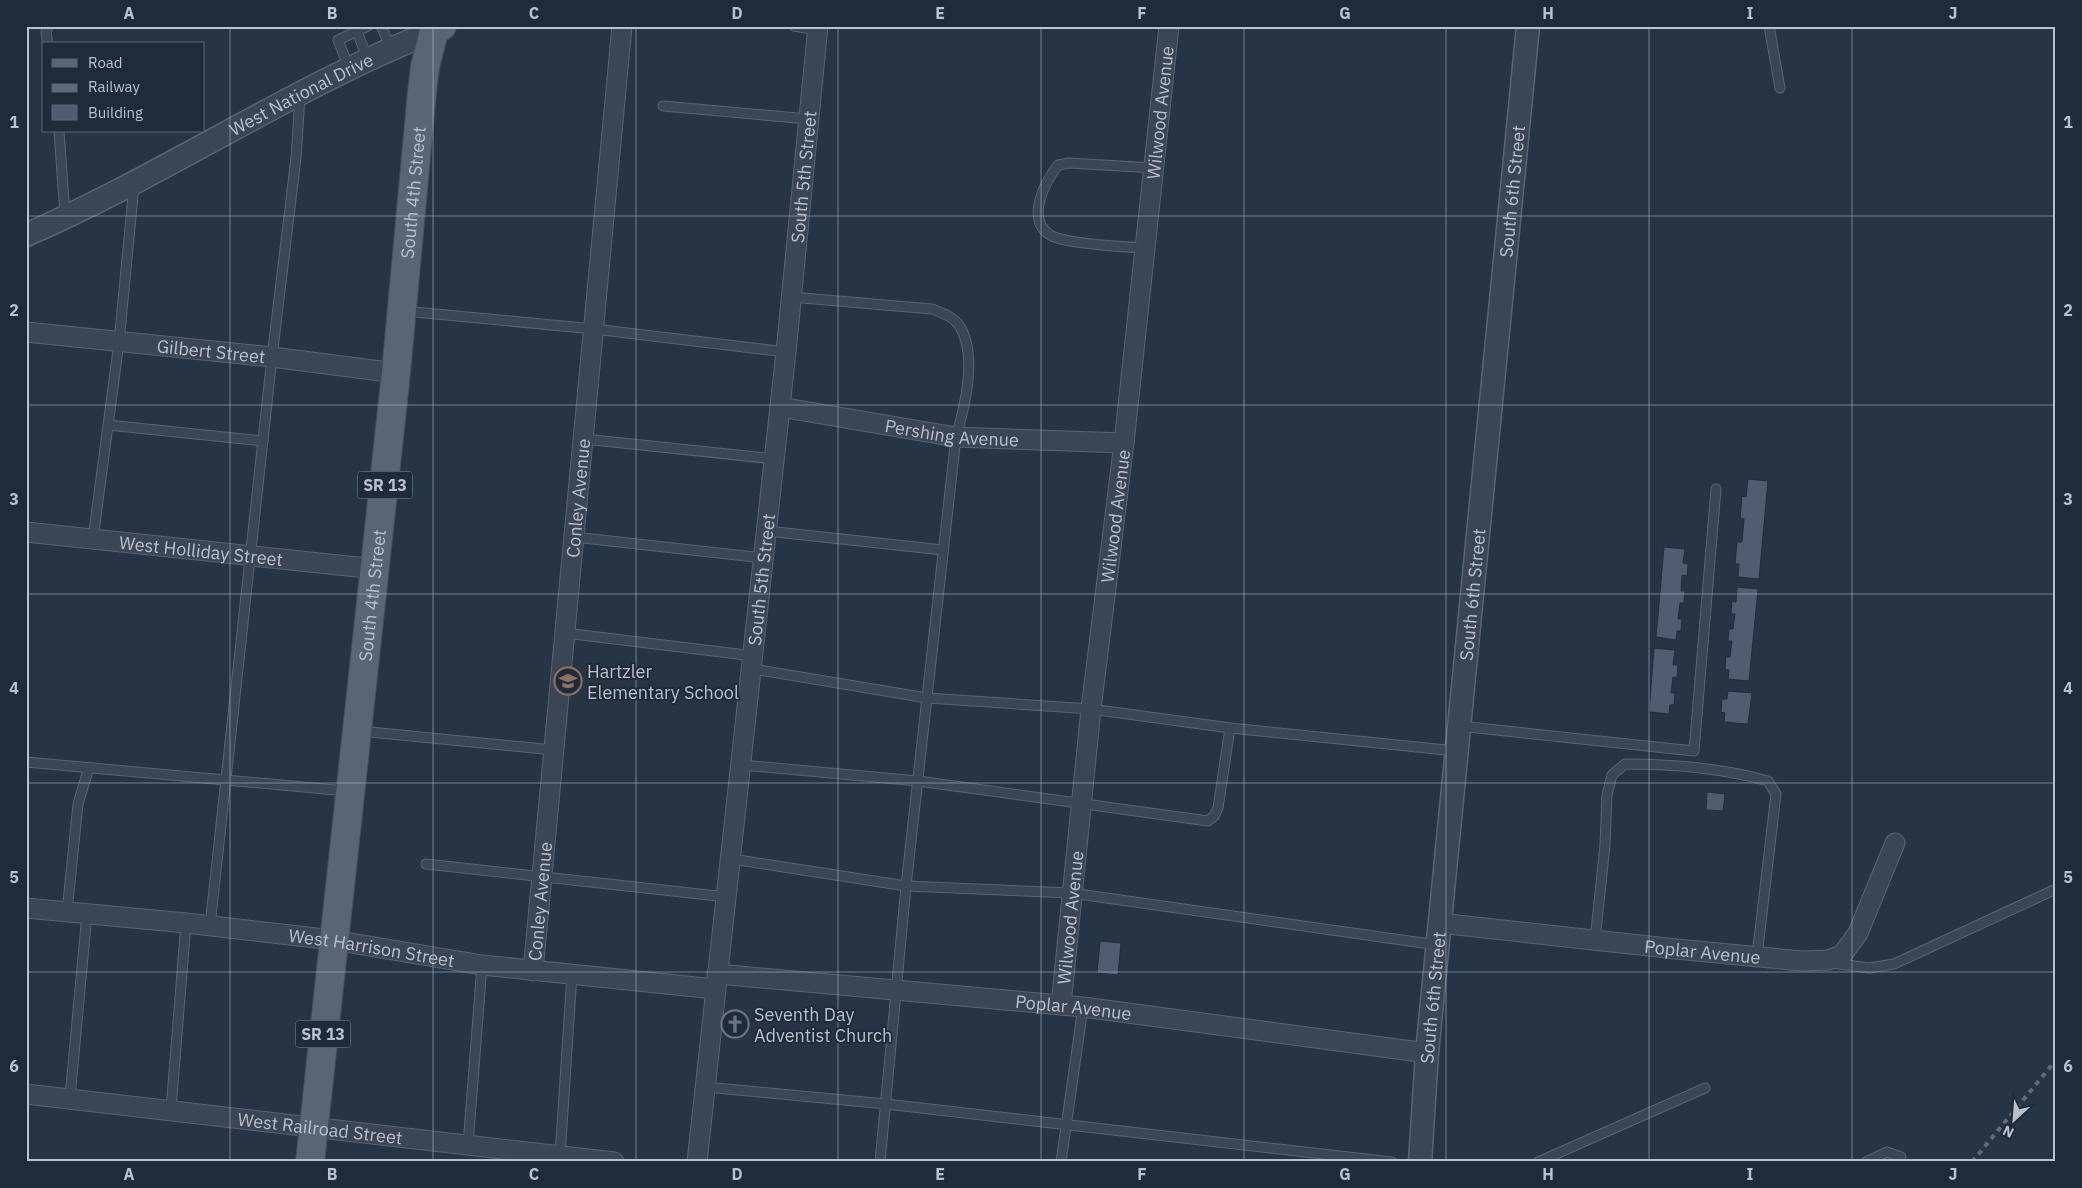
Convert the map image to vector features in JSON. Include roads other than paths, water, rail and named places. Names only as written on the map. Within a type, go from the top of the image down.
[{"type":"main road","name":"South 4th Street","points":[[310,1162],[312,1128],[376,569],[422,92],[425,67],[438,28]]},
{"type":"street","name":"Conley Avenue","points":[[533,970],[622,26]]},
{"type":"street","name":"Wilwood Avenue","points":[[1061,1005],[1071,893],[1083,803],[1091,709],[1124,443],[1169,26]]},
{"type":"street","name":"South 6th Street","points":[[1420,1162],[1427,1053],[1438,934],[1528,26]]},
{"type":"street","name":"West National Drive","points":[[26,235],[66,218],[134,183],[301,93],[391,48],[438,28]]},
{"type":"street","name":"South 5th Street","points":[[697,1162],[775,459],[818,28]]},
{"type":"street","name":"Gilbert Street","points":[[26,332],[272,357],[396,373]]},
{"type":"street","name":"Pershing Avenue","points":[[780,406],[956,436],[1124,443]]},
{"type":"street","name":"West Holliday Street","points":[[26,532],[376,569]]},
{"type":"street","name":"Poplar Avenue","points":[[1438,934],[1595,940],[1815,961],[1837,957],[1851,944],[1858,933],[1895,843]]},
{"type":"street","name":"West Harrison Street","points":[[26,908],[186,923],[333,940],[482,965],[572,974],[716,982]]},
{"type":"street","name":"Poplar Avenue","points":[[716,982],[896,990],[1083,1007],[1427,1053]]},
{"type":"street","name":"West Railroad Street","points":[[26,1094],[70,1097],[312,1128],[614,1162]]},
{"type":"lane","points":[[48,26],[48,42]]},
{"type":"lane","points":[[359,64],[338,40],[368,26]]},
{"type":"lane","points":[[381,26],[391,48]]},
{"type":"lane","points":[[794,26],[818,28]]},
{"type":"lane","points":[[1769,26],[1780,88]]},
{"type":"lane","points":[[357,32],[359,64]]},
{"type":"lane","points":[[210,926],[228,779],[272,357],[296,158],[301,93]]},
{"type":"lane","points":[[664,106],[808,119]]},
{"type":"lane","points":[[60,132],[66,218]]},
{"type":"lane","points":[[1145,248],[1116,246],[1052,236],[1040,224],[1038,204],[1046,182],[1058,165],[1069,163],[1154,168]]},
{"type":"lane","points":[[93,539],[119,342],[134,183]]},
{"type":"lane","points":[[791,297],[932,309],[951,317],[959,326],[966,345],[969,369],[964,411],[956,436],[943,550],[906,886],[880,1162]]},
{"type":"lane","points":[[401,310],[594,329],[786,352]]},
{"type":"lane","points":[[108,425],[263,441]]},
{"type":"lane","points":[[584,439],[775,459]]},
{"type":"lane","points":[[1459,726],[1694,751],[1716,489]]},
{"type":"lane","points":[[767,531],[943,550]]},
{"type":"lane","points":[[574,537],[764,558]]},
{"type":"lane","points":[[565,632],[753,662],[927,698],[1091,709],[1230,728],[1456,751]]},
{"type":"lane","points":[[742,766],[918,781],[1208,821],[1214,816],[1218,808],[1230,728]]},
{"type":"lane","points":[[358,731],[554,750]]},
{"type":"lane","points":[[26,762],[228,779],[351,792]]},
{"type":"lane","points":[[1595,940],[1605,845],[1607,796],[1612,776],[1625,764],[1652,764],[1737,772],[1768,781],[1776,794],[1757,956]]},
{"type":"lane","points":[[67,912],[78,804],[89,767]]},
{"type":"lane","points":[[732,859],[906,886],[1071,893],[1438,934]]},
{"type":"lane","points":[[426,864],[542,879],[727,897]]},
{"type":"lane","points":[[1815,961],[1869,968],[1894,964],[2056,889]]},
{"type":"lane","points":[[70,1097],[87,914]]},
{"type":"lane","points":[[171,1109],[186,923]]},
{"type":"lane","points":[[468,1145],[482,965]]},
{"type":"lane","points":[[560,1156],[572,974]]},
{"type":"lane","points":[[1061,1162],[1065,1123],[1083,1007]]},
{"type":"lane","points":[[706,1088],[886,1104],[1065,1123],[1392,1162]]},
{"type":"lane","points":[[1538,1162],[1704,1088]]},
{"type":"lane","points":[[1866,1162],[1887,1152],[1901,1158],[1898,1162]]},
{"type":"railway","points":[[1972,1162],[2056,1060]]},
{"type":"place","name":"Hartzler Elementary School","points":[[568,681]]},
{"type":"place","name":"Seventh Day Adventist Church","points":[[735,1024]]}]
